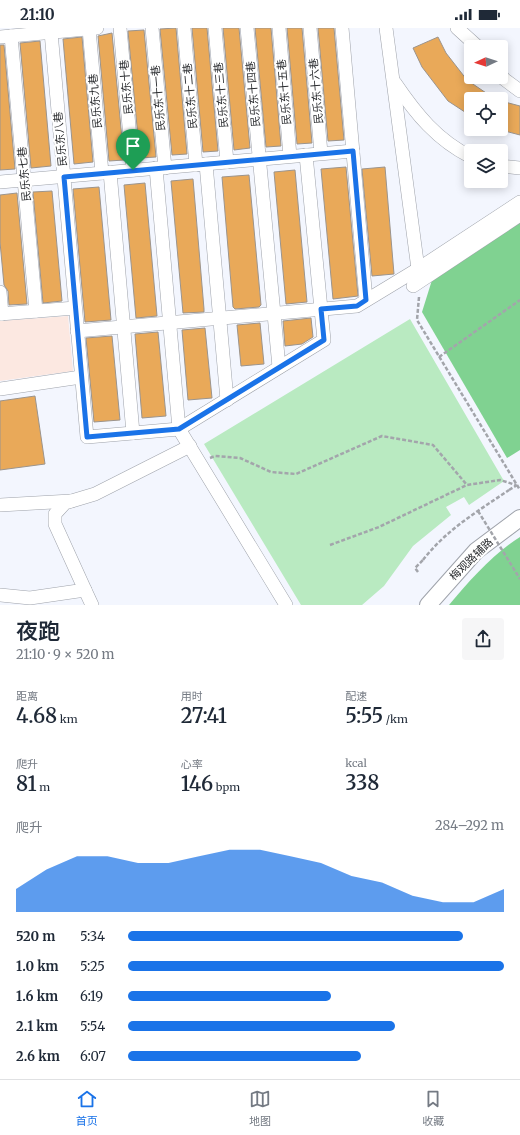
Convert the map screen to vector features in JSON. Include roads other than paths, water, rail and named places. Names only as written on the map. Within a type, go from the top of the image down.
[{"type":"main road","name":"梅观路辅路","points":[[432,600],[476,551],[520,518]]},
{"type":"street","points":[[6,36],[93,28]]},
{"type":"street","name":"民乐东九巷","points":[[93,28],[106,173],[124,327],[133,433]]},
{"type":"street","name":"民乐东十巷","points":[[120,28],[133,170]]},
{"type":"street","name":"民乐东十一巷","points":[[152,28],[170,322],[179,429]]},
{"type":"street","name":"民乐东十二巷","points":[[184,28],[220,318],[227,400]]},
{"type":"street","name":"民乐东十三巷","points":[[215,28],[227,162]]},
{"type":"street","name":"民乐东十四巷","points":[[247,28],[279,368]]},
{"type":"street","name":"民乐东十五巷","points":[[279,28],[290,156]]},
{"type":"street","name":"民乐东十六巷","points":[[310,28],[321,154]]},
{"type":"street","points":[[342,28],[366,300]]},
{"type":"street","points":[[386,28],[418,269]]},
{"type":"street","points":[[457,28],[470,40]]},
{"type":"street","name":"民乐东八巷","points":[[51,32],[87,437],[133,433]]},
{"type":"street","name":"民乐东七巷","points":[[6,36],[24,180],[36,311]]},
{"type":"street","points":[[393,79],[412,109],[429,128],[443,140],[464,153]]},
{"type":"street","points":[[508,82],[520,91]]},
{"type":"street","points":[[0,182],[353,151]]},
{"type":"street","points":[[133,433],[179,429],[324,340],[306,155]]},
{"type":"street","points":[[508,167],[520,168]]},
{"type":"street","points":[[77,331],[357,306],[418,269],[520,202]]},
{"type":"street","points":[[413,286],[520,215]]},
{"type":"street","points":[[0,292],[1,314],[75,308]]},
{"type":"street","points":[[0,389],[81,377]]},
{"type":"street","points":[[179,429],[286,605]]},
{"type":"street","points":[[92,605],[55,524],[55,514],[65,503],[95,494],[190,446]]},
{"type":"street","points":[[0,505],[74,500]]},
{"type":"street","points":[[0,595],[30,598],[85,590]]},
{"type":"street","points":[[422,605],[432,600]]}]
